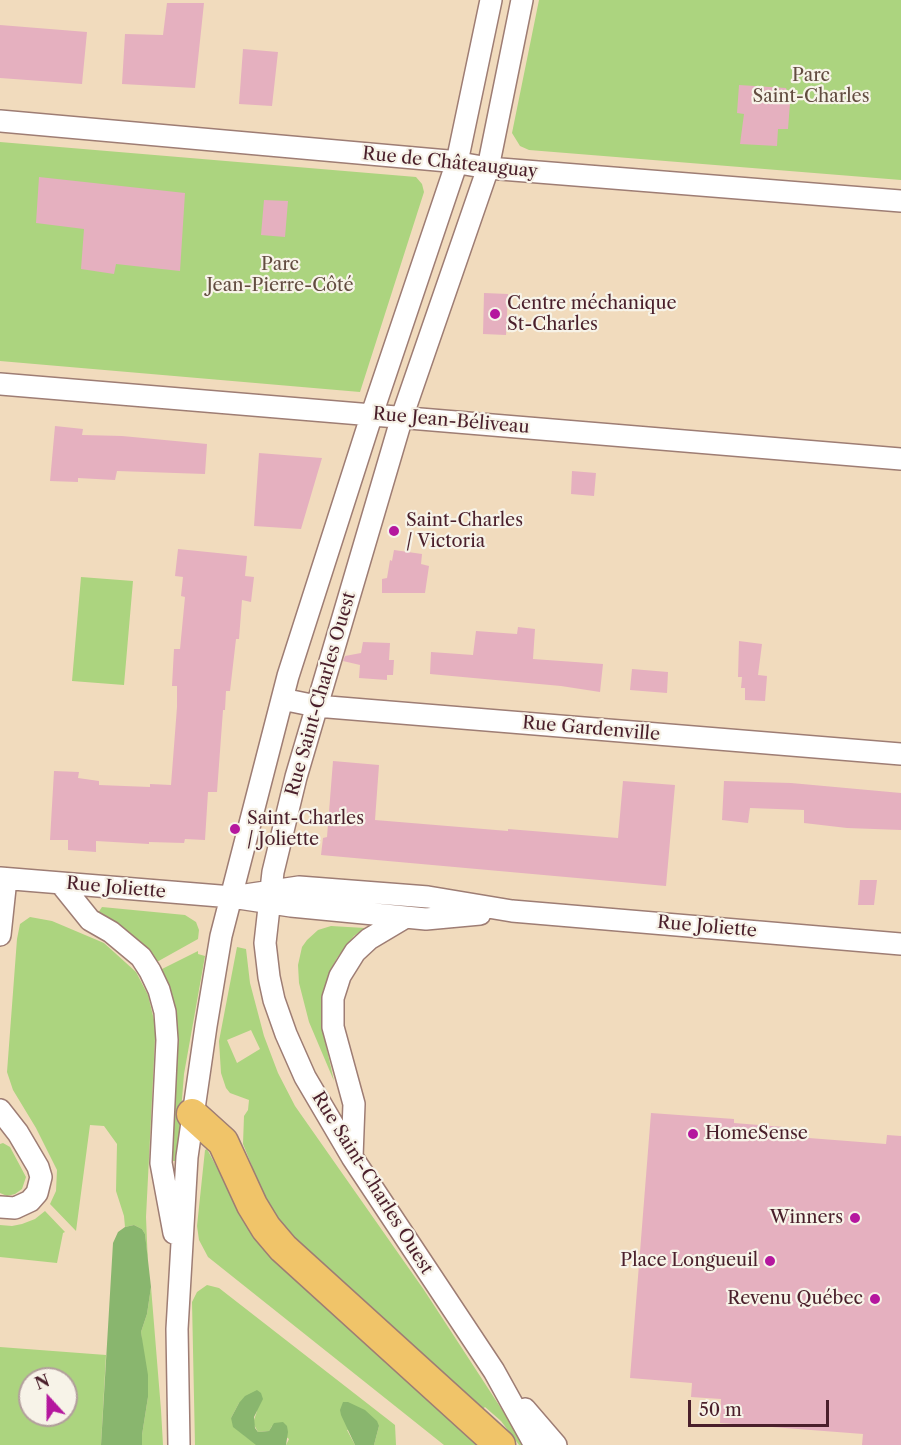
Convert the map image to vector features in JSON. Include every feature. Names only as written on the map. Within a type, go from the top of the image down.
[{"type":"highway","points":[[192,1114],[223,1142],[252,1205],[266,1228],[283,1248],[500,1445]]},
{"type":"street","name":"Rue Saint-Charles Ouest","points":[[179,1445],[176,1351],[179,1265],[192,1114],[221,936],[282,699],[372,414],[457,162],[491,0]]},
{"type":"street","name":"Rue Saint-Charles Ouest","points":[[522,0],[488,168],[402,417],[293,787],[269,896],[266,932],[267,964],[281,1023],[305,1077],[352,1157],[494,1371],[535,1445]]},
{"type":"street","name":"Rue de Châteauguay","points":[[0,121],[457,162],[488,168],[901,201]]},
{"type":"street","name":"Rue Jean-Béliveau","points":[[0,384],[901,459]]},
{"type":"street","name":"Rue Gardenville","points":[[282,699],[316,706],[901,754]]},
{"type":"street","name":"Rue Joliette","points":[[3,878],[232,897],[269,896],[426,919],[512,911]]},
{"type":"street","points":[[0,934],[3,878]]},
{"type":"street","points":[[61,884],[90,920],[116,936],[141,957],[159,990],[165,1012],[166,1040],[161,1163],[179,1265]]},
{"type":"street","name":"Rue Joliette","points":[[269,896],[299,887],[428,897],[512,911],[901,944]]},
{"type":"street","points":[[352,1157],[354,1104],[333,1027],[333,998],[340,976],[355,952],[369,939],[406,917]]},
{"type":"street","points":[[0,1110],[18,1133],[38,1167],[40,1178],[37,1193],[30,1202],[15,1208],[0,1207]]},
{"type":"street","points":[[494,1371],[556,1445]]},
{"type":"green space","name":"Parc Saint-Charles","points":[[539,0],[901,0],[901,180],[529,150],[520,146],[512,133]]},
{"type":"green space","name":"Parc Jean-Pierre-Côté","points":[[0,142],[416,177],[422,184],[424,192],[360,392],[0,361]]},
{"type":"green space","points":[[81,577],[133,581],[124,685],[72,681]]},
{"type":"green space","points":[[102,907],[185,915],[196,922],[199,930],[198,939],[155,963],[126,930],[98,913]]},
{"type":"green space","points":[[30,917],[52,921],[104,943],[136,972],[148,995],[155,1024],[155,1039],[146,1217],[148,1265],[145,1234],[142,1229],[134,1225],[125,1227],[116,1191],[117,1144],[104,1126],[90,1125],[76,1231],[50,1204],[56,1191],[57,1170],[36,1128],[13,1090],[7,1072],[17,939],[20,924]]},
{"type":"green space","points":[[331,926],[365,928],[354,936],[337,958],[329,973],[322,999],[322,1028],[334,1081],[309,1022],[299,983],[298,965],[302,947],[307,940],[318,930]]},
{"type":"green space","points":[[237,947],[246,949],[250,983],[264,1036],[278,1073],[295,1106],[424,1290],[525,1445],[519,1445],[501,1421],[485,1407],[482,1410],[283,1231],[251,1175],[252,1166],[243,1144],[244,1116],[248,1110],[249,1100],[230,1093],[226,1088],[221,1073],[219,1041]],"holes":[[[251,1030],[260,1049],[237,1063],[227,1040]]]},
{"type":"green space","points":[[198,951],[198,954],[205,956],[184,1074],[177,1161],[170,1161],[160,970]]},
{"type":"green space","points":[[3,1143],[10,1147],[26,1177],[22,1189],[7,1196],[0,1193],[0,1144]]},
{"type":"green space","points":[[207,1149],[251,1232],[261,1246],[294,1279],[480,1445],[444,1445],[208,1257],[199,1240],[197,1226],[205,1150]]},
{"type":"green space","points":[[45,1211],[65,1232],[57,1263],[0,1257],[0,1225],[22,1224],[35,1219]]},
{"type":"green space","points":[[134,1225],[142,1229],[145,1234],[151,1287],[147,1314],[141,1332],[148,1375],[148,1397],[142,1445],[101,1445],[113,1243],[118,1232]]},
{"type":"green space","points":[[207,1285],[219,1288],[395,1425],[396,1445],[374,1445],[379,1426],[347,1430],[355,1445],[286,1445],[289,1439],[272,1426],[269,1431],[258,1432],[253,1423],[257,1411],[239,1403],[231,1418],[245,1436],[259,1445],[195,1445],[192,1302],[197,1292]]},
{"type":"green space","points":[[151,1287],[163,1445],[142,1445],[148,1397],[141,1332],[147,1314]]},
{"type":"green space","points":[[0,1347],[106,1355],[101,1445],[0,1445]]},
{"type":"green space","points":[[257,1390],[263,1399],[254,1417],[255,1428],[258,1432],[269,1431],[274,1423],[283,1422],[288,1432],[286,1445],[256,1445],[233,1427],[231,1418],[239,1403],[245,1396]]},
{"type":"green space","points":[[343,1402],[365,1410],[377,1421],[379,1426],[374,1445],[355,1445],[341,1415]]},
{"type":"building","points":[[167,3],[204,3],[195,88],[122,84],[125,34],[163,35]]},
{"type":"building","points":[[0,25],[87,32],[82,84],[0,78]]},
{"type":"building","points":[[243,49],[278,52],[272,106],[239,104]]},
{"type":"building","points":[[739,85],[786,88],[790,103],[788,129],[778,129],[777,146],[740,144],[744,114],[737,113]]},
{"type":"building","points":[[39,177],[185,193],[180,271],[116,264],[114,274],[81,269],[84,229],[36,223]]},
{"type":"building","points":[[264,200],[288,201],[285,237],[261,235]]},
{"type":"building","name":"Centre méchanique St-Charles","points":[[484,293],[508,294],[506,335],[483,334]]},
{"type":"building","points":[[55,426],[83,429],[82,435],[122,436],[207,444],[205,474],[117,471],[115,480],[78,478],[78,482],[50,481]]},
{"type":"building","points":[[259,453],[322,458],[301,529],[254,526]]},
{"type":"building","points":[[572,471],[596,473],[594,496],[571,494]]},
{"type":"building","points":[[178,549],[247,556],[245,576],[254,577],[251,602],[242,600],[239,639],[236,639],[230,691],[226,691],[225,710],[223,710],[217,792],[208,792],[205,840],[185,839],[184,843],[149,842],[149,844],[96,841],[96,852],[68,850],[68,840],[50,840],[54,771],[79,772],[78,778],[99,781],[99,785],[150,787],[150,784],[171,785],[177,707],[177,686],[172,686],[174,649],[180,649],[185,597],[181,596],[183,577],[175,576]]},
{"type":"building","points":[[394,550],[422,554],[421,564],[429,566],[425,593],[382,593],[382,579],[387,578]]},
{"type":"building","points":[[518,627],[535,629],[533,659],[603,664],[600,692],[561,686],[430,674],[431,652],[473,655],[476,631],[517,634]]},
{"type":"building","points":[[739,641],[762,644],[758,675],[767,676],[765,701],[745,700],[745,688],[741,688],[742,677],[738,677]]},
{"type":"building","points":[[363,642],[390,643],[389,660],[394,660],[393,675],[387,675],[387,680],[359,678],[360,665],[343,661],[345,656],[361,653]]},
{"type":"building","points":[[632,669],[668,672],[667,693],[630,690]]},
{"type":"building","points":[[333,761],[379,765],[375,820],[508,831],[508,829],[618,838],[623,781],[675,785],[666,886],[321,855],[323,838],[327,837]]},
{"type":"building","points":[[724,781],[791,783],[901,793],[901,830],[847,828],[804,823],[804,810],[750,808],[748,823],[722,820]]},
{"type":"building","points":[[860,880],[877,880],[874,905],[858,905]]},
{"type":"building","name":"Place Longueuil","points":[[651,1113],[734,1119],[734,1123],[784,1127],[783,1136],[886,1144],[887,1135],[901,1136],[901,1445],[862,1445],[863,1434],[720,1423],[721,1399],[691,1397],[692,1383],[630,1378]]},
{"type":"place","name":"Centre méchanique St-Charles","points":[[495,314]]},
{"type":"place","name":"Saint-Charles / Victoria","points":[[394,531]]},
{"type":"place","name":"Saint-Charles / Joliette","points":[[235,829]]},
{"type":"place","name":"HomeSense","points":[[693,1134]]},
{"type":"place","name":"Winners","points":[[855,1218]]},
{"type":"place","name":"Place Longueuil","points":[[770,1261]]},
{"type":"place","name":"Revenu Québec","points":[[875,1299]]}]
